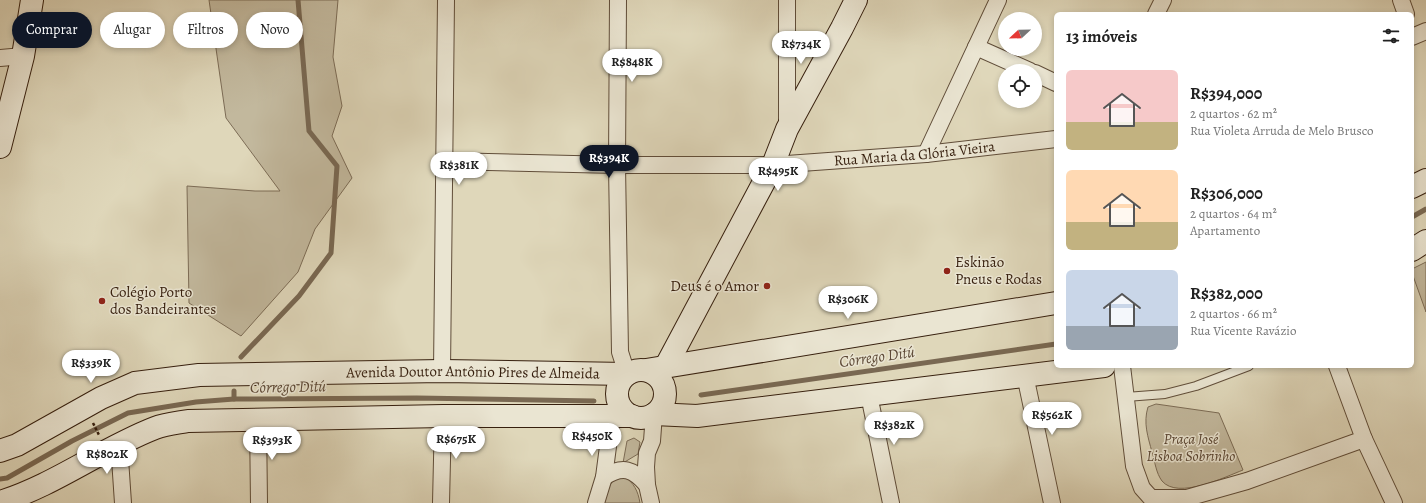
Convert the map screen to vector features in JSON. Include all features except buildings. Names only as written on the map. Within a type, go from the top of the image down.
[{"type":"main road","points":[[0,148],[22,56],[32,0]]},
{"type":"main road","points":[[622,416],[623,410],[618,404],[617,396],[619,384],[646,370],[773,165],[787,129],[856,0]]},
{"type":"main road","points":[[1414,186],[1426,180]]},
{"type":"main road","points":[[1414,249],[1426,241]]},
{"type":"main road","name":"Avenida Doutor Antônio Pires de Almeida","points":[[0,451],[17,444],[101,398],[135,383],[199,375],[442,371],[646,370],[1054,303]]},
{"type":"main road","points":[[654,414],[697,416],[1088,368]]},
{"type":"main road","points":[[0,502],[18,497],[44,486],[119,444],[156,428],[188,421],[443,416],[622,416],[644,418],[654,414],[663,405],[665,398],[663,383],[657,376],[646,370]]},
{"type":"street","points":[[442,371],[446,0]]},
{"type":"street","points":[[618,0],[617,165],[620,352],[646,370]]},
{"type":"street","points":[[787,0],[787,129]]},
{"type":"street","points":[[926,154],[998,0]]},
{"type":"street","points":[[1157,12],[1163,0]]},
{"type":"street","points":[[1401,0],[1405,12]]},
{"type":"street","points":[[976,47],[1014,64]]},
{"type":"street","points":[[0,58],[22,56]]},
{"type":"street","points":[[1042,76],[1054,82]]},
{"type":"street","name":"Rua Maria da Glória Vieira","points":[[445,160],[617,165],[773,165],[926,154],[1054,139]]},
{"type":"street","points":[[1122,368],[1134,466],[1142,488],[1151,498],[1187,498],[1247,481],[1364,439]]},
{"type":"street","points":[[1338,368],[1364,439],[1394,503]]},
{"type":"street","points":[[1025,376],[1052,503]]},
{"type":"street","points":[[870,395],[891,503]]},
{"type":"street","points":[[651,503],[647,485],[646,467],[647,453],[652,441],[654,414]]},
{"type":"street","points":[[441,503],[443,416]]},
{"type":"street","points":[[596,503],[622,416]]},
{"type":"street","points":[[258,419],[259,503]]},
{"type":"street","points":[[119,444],[123,503]]},
{"type":"street","points":[[604,477],[613,471],[622,470],[632,472],[640,477],[647,485]]},
{"type":"lane","points":[[1126,397],[1165,394],[1196,386],[1245,368]]},
{"type":"path","points":[[93,423],[99,436]]},
{"type":"green space","points":[[209,0],[338,0],[333,57],[342,106],[332,136],[352,178],[315,229],[298,272],[241,336],[189,303],[187,186],[255,191],[280,191],[226,118],[216,48],[238,48],[238,12],[211,12]]},
{"type":"green space","points":[[1426,262],[1426,312],[1414,279],[1414,268]]},
{"type":"green space","name":"Praça José Lisboa Sobrinho","points":[[1156,404],[1219,413],[1243,470],[1214,482],[1190,488],[1169,486],[1162,481],[1156,467],[1146,424],[1148,407]]},
{"type":"green space","points":[[634,438],[640,442],[638,454],[623,463],[627,441]]},
{"type":"green space","points":[[624,476],[635,488],[640,503],[604,503],[608,489],[614,480]]},
{"type":"waterway","points":[[241,357],[299,296],[331,253],[337,166],[309,131],[298,0]]},
{"type":"waterway","name":"Córrego Ditú","points":[[1414,216],[1426,209]]},
{"type":"waterway","name":"Córrego Ditú","points":[[701,395],[1054,344]]},
{"type":"waterway","name":"Córrego Ditú","points":[[234,391],[234,399]]},
{"type":"waterway","name":"Córrego Ditú","points":[[0,479],[7,478],[72,441],[128,413],[196,402],[234,399],[417,398],[594,401]]},
{"type":"place","name":"Eskinão Pneus e Rodas","points":[[947,271]]},
{"type":"place","name":"Deus é o Amor","points":[[767,286]]},
{"type":"place","name":"Colégio Porto dos Bandeirantes","points":[[102,301]]}]
